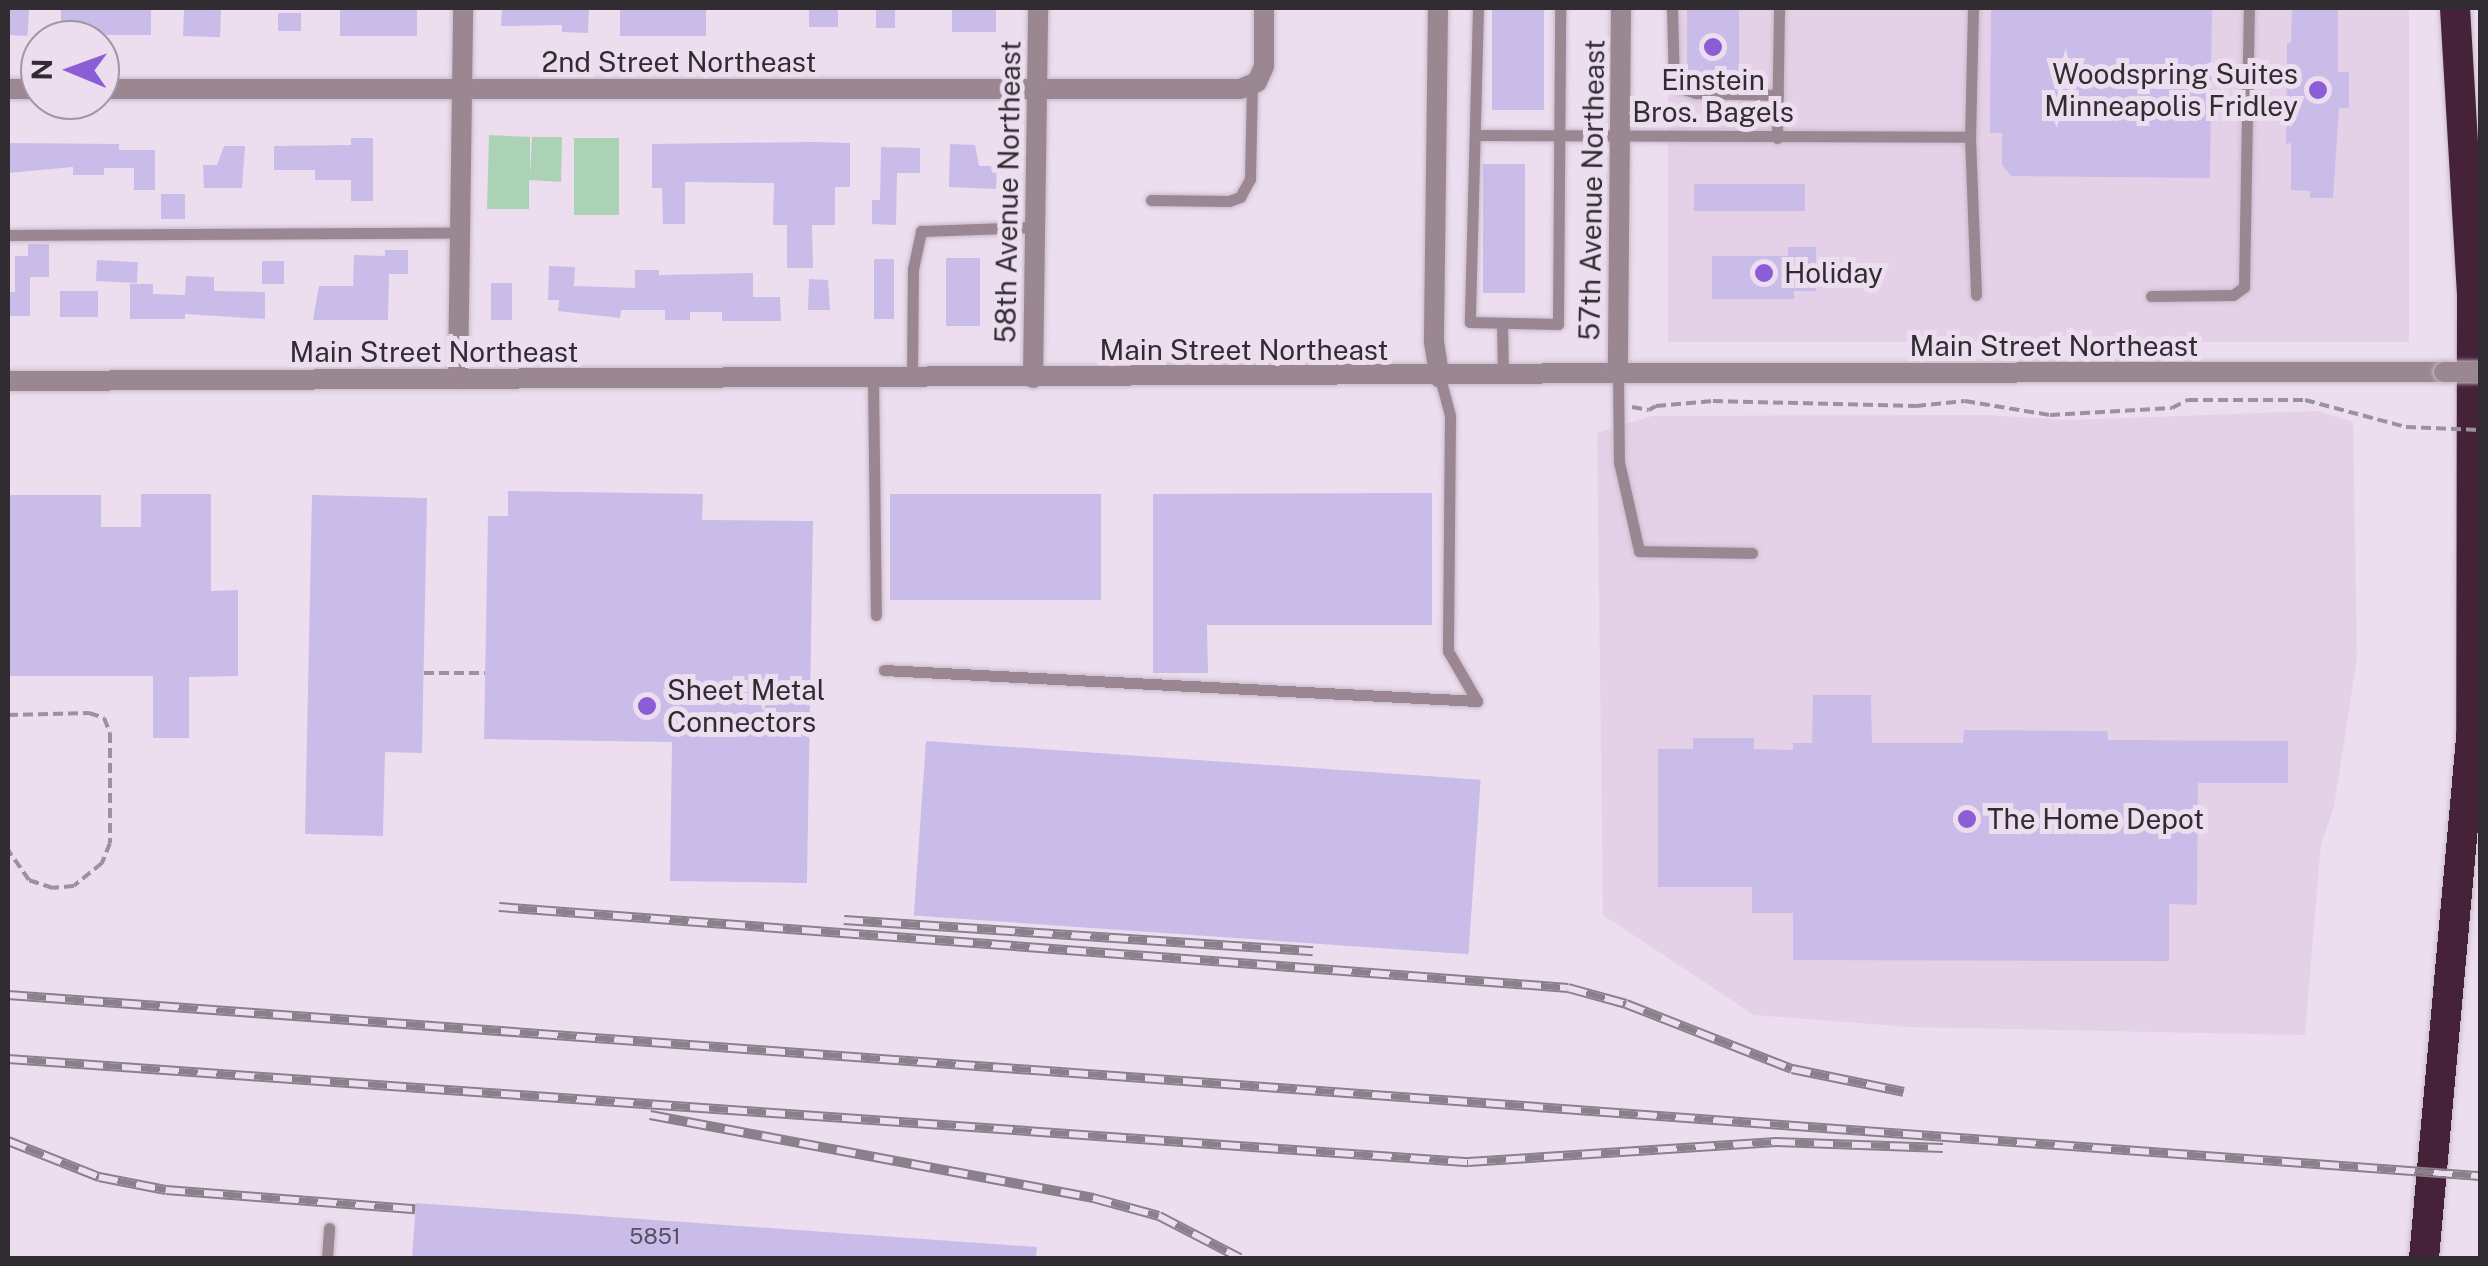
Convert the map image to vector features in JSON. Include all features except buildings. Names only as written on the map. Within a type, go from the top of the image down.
[{"type":"highway","points":[[2446,8],[2462,90]]},
{"type":"highway","points":[[2456,8],[2472,298],[2470,746]]},
{"type":"highway","points":[[2424,1258],[2480,596]]},
{"type":"street","points":[[458,380],[462,8]]},
{"type":"street","name":"58th Avenue Northeast","points":[[1033,378],[1038,8]]},
{"type":"street","points":[[1254,84],[1264,66],[1264,8]]},
{"type":"street","points":[[1438,8],[1434,342],[1440,378]]},
{"type":"street","name":"57th Avenue Northeast","points":[[1618,374],[1622,8]]},
{"type":"street","name":"2nd Street Northeast","points":[[120,90],[1240,89],[1254,84]]},
{"type":"street","name":"Main Street Northeast","points":[[8,381],[2480,372]]},
{"type":"lane","points":[[1478,8],[1470,322],[1558,324],[1560,8]]},
{"type":"lane","points":[[1672,8],[1674,86],[1695,94],[1778,95]]},
{"type":"lane","points":[[1777,138],[1779,8]]},
{"type":"lane","points":[[1973,8],[1970,137],[1976,295]]},
{"type":"lane","points":[[2151,296],[2233,295],[2244,287],[2249,8]]},
{"type":"lane","points":[[1151,200],[1229,201],[1247,188],[1254,84]]},
{"type":"lane","points":[[1476,135],[1970,137]]},
{"type":"lane","points":[[912,378],[912,270],[922,231],[1035,227]]},
{"type":"lane","points":[[8,235],[460,233]]},
{"type":"lane","points":[[1502,323],[1503,376]]},
{"type":"lane","points":[[1618,374],[1618,452],[1639,551],[1752,553]]},
{"type":"lane","points":[[873,378],[876,615]]},
{"type":"lane","points":[[884,670],[1476,701],[1448,651],[1450,416],[1440,378]]},
{"type":"lane","points":[[327,1258],[329,1228]]},
{"type":"path","points":[[1649,410],[1713,401],[1916,406],[1965,401],[2050,415],[2172,408],[2188,400],[2305,400],[2406,428],[2480,430]]},
{"type":"path","points":[[424,672],[485,673]]},
{"type":"path","points":[[8,715],[89,713],[104,718],[110,733],[110,844],[102,864],[74,886],[53,888],[29,880],[8,850]]},
{"type":"shaded area","points":[[1668,8],[2409,8],[2409,342],[1668,342]]},
{"type":"shaded area","points":[[2317,411],[2353,422],[2357,658],[2334,807],[2321,844],[2305,1035],[1909,1027],[1754,1015],[1603,915],[1597,433],[1652,416],[1986,415],[2069,420]]},
{"type":"green space","points":[[489,135],[530,137],[530,175],[532,137],[562,137],[561,182],[529,180],[529,209],[487,209]]},
{"type":"green space","points":[[574,138],[619,138],[619,215],[574,215]]},
{"type":"railway","points":[[499,907],[1568,988],[1626,1004],[1792,1069],[1904,1092]]},
{"type":"railway","points":[[844,920],[1313,951]]},
{"type":"railway","points":[[8,995],[2480,1176]]},
{"type":"railway","points":[[8,1059],[1468,1162],[1776,1142],[1943,1148]]},
{"type":"railway","points":[[650,1115],[1093,1198],[1159,1216],[1240,1258]]},
{"type":"railway","points":[[8,1141],[99,1177],[166,1190],[415,1209]]},
{"type":"place","name":"Einstein Bros. Bagels","points":[[1713,47]]},
{"type":"place","name":"Woodspring Suites Minneapolis Fridley","points":[[2318,90]]},
{"type":"place","name":"Holiday","points":[[1764,273]]},
{"type":"place","name":"Sheet Metal Connectors","points":[[647,706]]},
{"type":"place","name":"The Home Depot","points":[[1967,819]]}]
